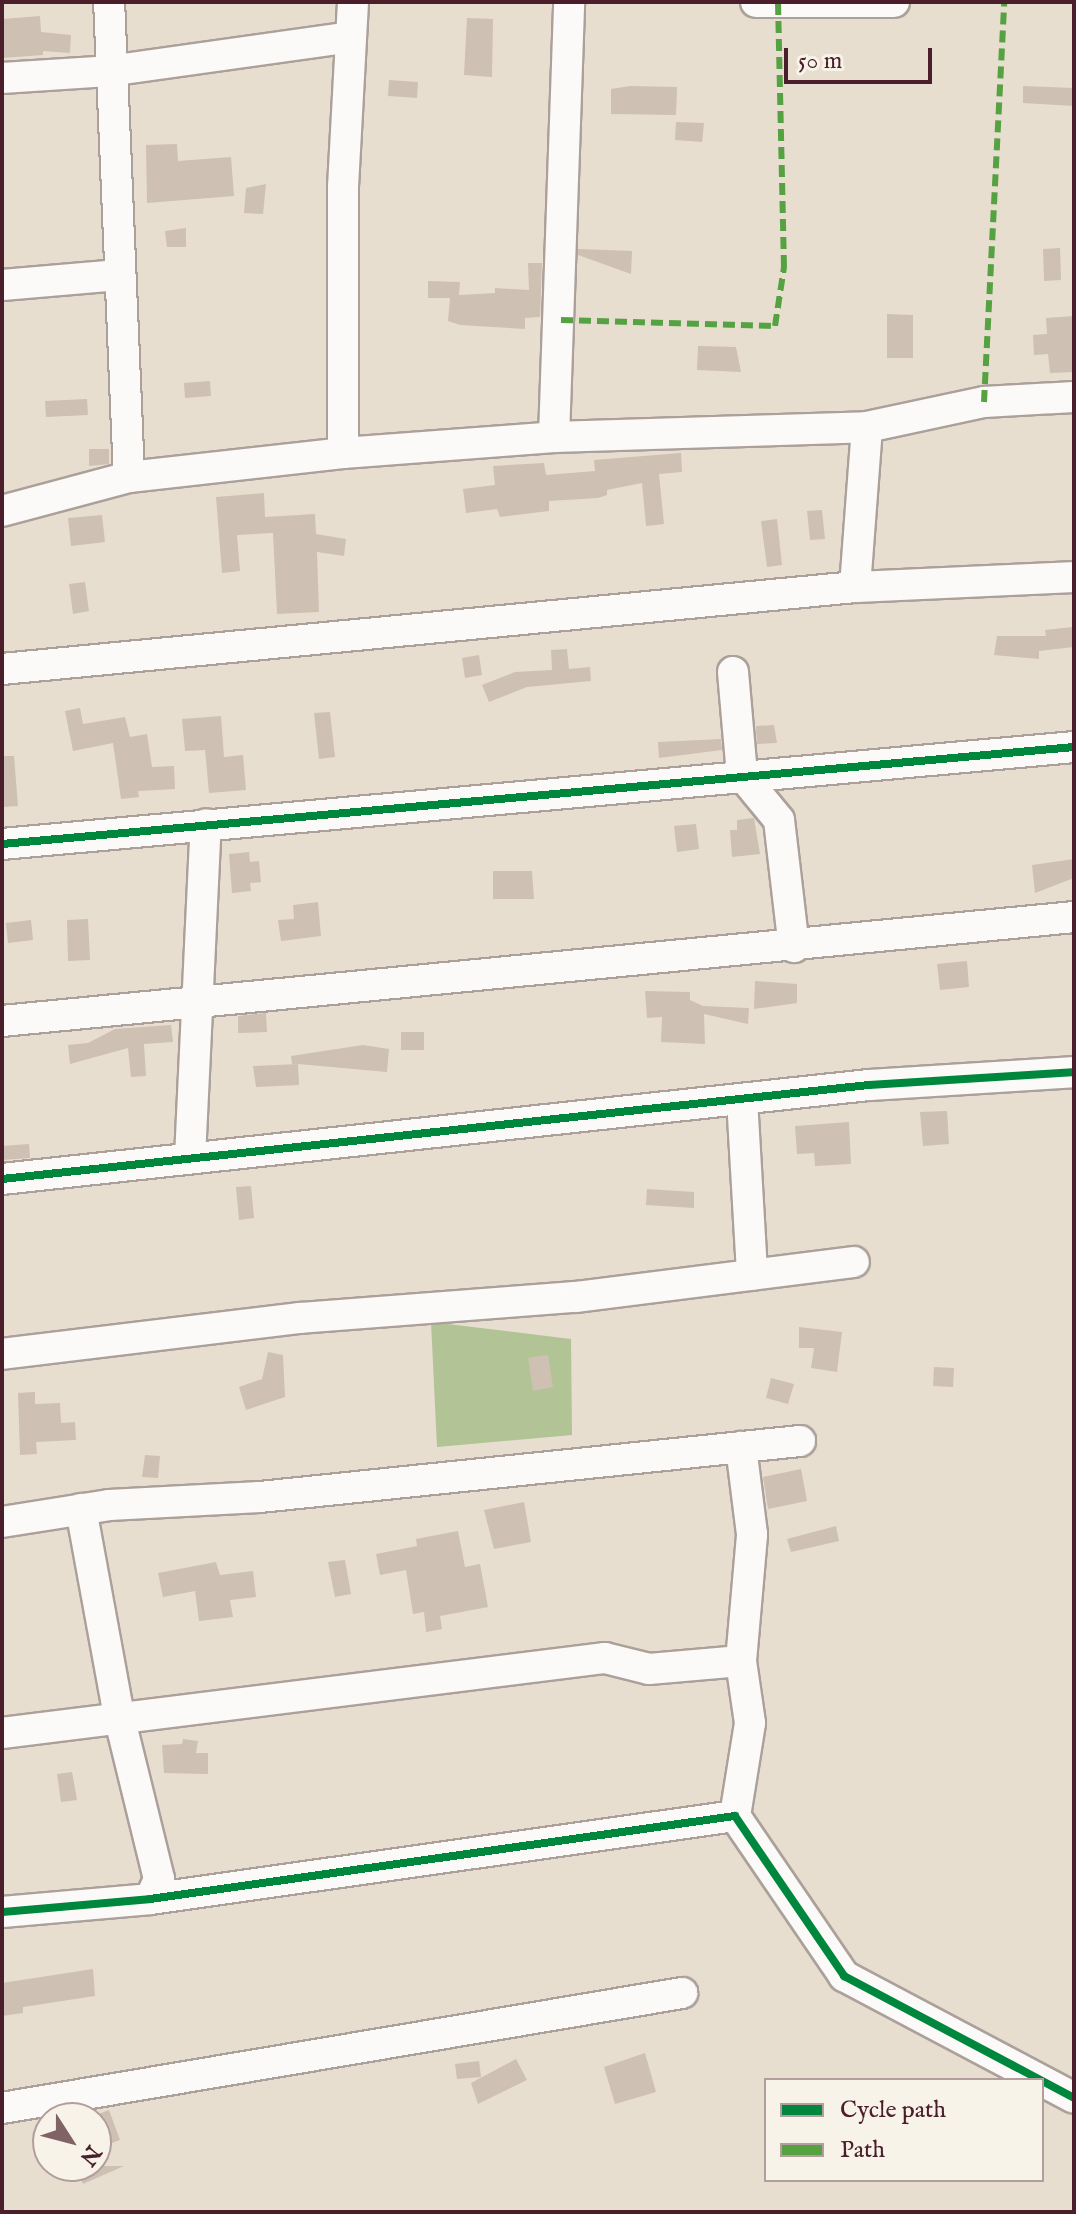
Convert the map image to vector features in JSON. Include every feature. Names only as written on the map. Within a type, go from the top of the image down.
[{"type":"street","points":[[109,2],[109,71],[129,477]]},
{"type":"street","points":[[343,453],[343,187],[353,2]]},
{"type":"street","points":[[554,437],[569,2]]},
{"type":"street","points":[[756,2],[894,2]]},
{"type":"street","points":[[2,78],[109,71],[351,37]]},
{"type":"street","points":[[2,285],[119,275]]},
{"type":"street","points":[[2,511],[129,477],[343,453],[554,437],[867,427],[984,402],[1074,397]]},
{"type":"street","points":[[855,587],[867,427]]},
{"type":"street","points":[[2,669],[855,587],[1074,577]]},
{"type":"street","points":[[733,672],[742,775],[779,820],[794,947]]},
{"type":"street","points":[[2,844],[1074,747]]},
{"type":"street","points":[[190,1158],[206,824]]},
{"type":"street","points":[[2,1021],[794,947],[1074,917]]},
{"type":"street","points":[[2,1179],[742,1099],[1074,1072]]},
{"type":"street","points":[[742,1099],[752,1275]]},
{"type":"street","points":[[2,1354],[300,1318],[576,1297],[854,1262]]},
{"type":"street","points":[[2,1522],[81,1509],[260,1497],[800,1441]]},
{"type":"street","points":[[741,1447],[752,1534],[741,1661],[750,1723],[735,1816],[844,1976],[1036,2078]]},
{"type":"street","points":[[81,1509],[119,1716],[159,1879],[150,1899]]},
{"type":"street","points":[[2,1733],[119,1716],[605,1658],[649,1669],[741,1661]]},
{"type":"street","points":[[2,1912],[150,1899],[735,1816]]},
{"type":"street","points":[[2,2108],[682,1993]]},
{"type":"street","points":[[1044,2082],[1074,2098]]},
{"type":"green space","points":[[431,1322],[571,1339],[572,1435],[437,1447]]},
{"type":"building","points":[[40,16],[41,32],[71,35],[70,53],[43,51],[43,55],[2,58],[2,19]]},
{"type":"building","points":[[467,18],[493,19],[492,77],[464,75]]},
{"type":"building","points":[[389,80],[418,82],[417,98],[388,96]]},
{"type":"building","points":[[630,86],[677,87],[676,115],[611,114],[611,89]]},
{"type":"building","points":[[1023,86],[1074,88],[1074,106],[1023,103]]},
{"type":"building","points":[[676,122],[704,123],[702,142],[675,140]]},
{"type":"building","points":[[177,144],[178,161],[231,157],[234,196],[147,203],[146,145]]},
{"type":"building","points":[[266,184],[263,214],[244,213],[246,188]]},
{"type":"building","points":[[186,228],[186,247],[167,247],[165,231]]},
{"type":"building","points":[[1060,248],[1061,280],[1044,281],[1043,249]]},
{"type":"building","points":[[578,249],[632,251],[631,274],[578,255]]},
{"type":"building","points":[[528,263],[542,263],[540,317],[525,318],[525,329],[460,325],[448,321],[450,298],[428,298],[428,281],[460,282],[459,295],[495,293],[495,288],[529,290]]},
{"type":"building","points":[[887,314],[913,315],[913,358],[887,358]]},
{"type":"building","points":[[1074,316],[1074,372],[1050,373],[1048,354],[1034,355],[1033,335],[1047,334],[1046,318]]},
{"type":"building","points":[[698,346],[736,347],[741,372],[697,370]]},
{"type":"building","points":[[210,381],[211,396],[185,398],[184,383]]},
{"type":"building","points":[[87,399],[88,415],[46,417],[45,401]]},
{"type":"building","points":[[89,449],[109,449],[109,464],[89,466]]},
{"type":"building","points":[[681,453],[682,472],[659,474],[664,524],[646,526],[642,483],[607,490],[607,495],[598,498],[549,501],[549,511],[500,517],[497,509],[466,513],[463,489],[495,485],[493,466],[544,463],[546,475],[595,471],[594,460]]},
{"type":"building","points":[[264,493],[265,517],[315,514],[316,534],[346,539],[344,556],[317,552],[319,612],[277,614],[273,533],[237,535],[240,571],[222,573],[216,497]]},
{"type":"building","points":[[822,510],[825,539],[810,540],[807,511]]},
{"type":"building","points":[[102,515],[105,542],[71,546],[68,518]]},
{"type":"building","points":[[777,519],[782,565],[767,567],[761,521]]},
{"type":"building","points":[[85,582],[89,611],[73,614],[69,584]]},
{"type":"building","points":[[1073,627],[1074,647],[1039,651],[1039,659],[994,655],[997,636],[1046,636],[1045,630]]},
{"type":"building","points":[[567,649],[569,669],[590,667],[591,681],[527,687],[489,702],[482,685],[515,672],[552,670],[551,650]]},
{"type":"building","points":[[479,655],[482,675],[465,678],[462,658]]},
{"type":"building","points":[[80,708],[83,724],[125,717],[130,737],[147,734],[152,767],[174,766],[175,789],[138,791],[139,797],[121,799],[113,743],[73,751],[65,711]]},
{"type":"building","points":[[330,712],[335,757],[319,759],[314,713]]},
{"type":"building","points":[[221,716],[224,757],[243,755],[246,790],[209,793],[205,750],[185,751],[182,719]]},
{"type":"building","points":[[774,725],[777,743],[757,744],[756,726]]},
{"type":"building","points":[[721,739],[722,750],[659,758],[658,742]]},
{"type":"building","points":[[2,756],[14,756],[18,806],[3,807]]},
{"type":"building","points":[[754,818],[760,854],[732,857],[730,830],[737,830],[737,820]]},
{"type":"building","points":[[696,824],[699,849],[677,852],[674,826]]},
{"type":"building","points":[[249,852],[250,862],[259,861],[261,882],[250,883],[251,891],[232,893],[229,854]]},
{"type":"building","points":[[1074,859],[1074,878],[1035,893],[1032,865]]},
{"type":"building","points":[[493,871],[532,871],[534,899],[493,899]]},
{"type":"building","points":[[318,902],[321,936],[281,941],[278,920],[294,919],[293,905]]},
{"type":"building","points":[[88,919],[90,960],[68,961],[67,920]]},
{"type":"building","points":[[31,920],[33,940],[8,943],[6,923]]},
{"type":"building","points":[[967,961],[969,987],[940,990],[937,964]]},
{"type":"building","points":[[755,981],[797,984],[797,1003],[754,1009]]},
{"type":"building","points":[[645,991],[690,992],[690,1000],[703,1006],[749,1008],[748,1024],[704,1014],[705,1044],[661,1042],[662,1017],[647,1018]]},
{"type":"building","points":[[266,1013],[267,1032],[238,1033],[238,1016]]},
{"type":"building","points":[[171,1025],[173,1042],[144,1044],[146,1076],[131,1077],[128,1048],[70,1064],[68,1045],[88,1043],[115,1029]]},
{"type":"building","points":[[401,1032],[424,1032],[424,1050],[401,1050]]},
{"type":"building","points":[[363,1045],[389,1049],[387,1072],[292,1064],[291,1056]]},
{"type":"building","points":[[298,1064],[299,1085],[256,1087],[253,1066]]},
{"type":"building","points":[[947,1111],[949,1144],[923,1146],[920,1112]]},
{"type":"building","points":[[849,1122],[851,1164],[815,1166],[814,1153],[797,1154],[795,1126]]},
{"type":"building","points":[[29,1144],[30,1158],[2,1160],[2,1146]]},
{"type":"building","points":[[251,1186],[254,1218],[239,1220],[236,1187]]},
{"type":"building","points":[[647,1189],[694,1192],[694,1208],[646,1205]]},
{"type":"building","points":[[799,1327],[842,1332],[837,1372],[811,1368],[814,1348],[799,1348]]},
{"type":"building","points":[[268,1352],[283,1355],[285,1397],[246,1410],[239,1387],[262,1379]]},
{"type":"building","points":[[548,1355],[553,1387],[533,1391],[528,1358]]},
{"type":"building","points":[[934,1367],[954,1368],[953,1387],[933,1386]]},
{"type":"building","points":[[771,1378],[794,1384],[788,1404],[766,1398]]},
{"type":"building","points":[[35,1392],[35,1404],[60,1403],[61,1423],[75,1422],[76,1440],[36,1442],[37,1454],[20,1455],[18,1393]]},
{"type":"building","points":[[145,1455],[160,1456],[158,1478],[142,1477]]},
{"type":"building","points":[[801,1469],[807,1501],[768,1509],[763,1477]]},
{"type":"building","points":[[524,1502],[531,1542],[494,1549],[484,1510]]},
{"type":"building","points":[[836,1526],[839,1541],[791,1552],[787,1539]]},
{"type":"building","points":[[458,1531],[465,1567],[480,1564],[488,1607],[440,1616],[442,1629],[426,1632],[424,1612],[413,1614],[406,1570],[380,1575],[376,1554],[417,1546],[416,1539]]},
{"type":"building","points":[[345,1560],[351,1594],[335,1597],[328,1562]]},
{"type":"building","points":[[216,1562],[220,1575],[253,1571],[256,1597],[230,1600],[233,1617],[199,1621],[195,1591],[163,1597],[158,1573]]},
{"type":"building","points":[[183,1739],[198,1741],[196,1753],[208,1753],[208,1774],[164,1773],[162,1745],[182,1744]]},
{"type":"building","points":[[72,1772],[77,1800],[61,1802],[57,1774]]},
{"type":"building","points":[[93,1969],[95,1996],[23,2007],[23,2013],[2,2016],[2,1983]]},
{"type":"building","points":[[645,2053],[656,2092],[615,2104],[604,2067]]},
{"type":"building","points":[[516,2059],[527,2080],[478,2104],[471,2083]]},
{"type":"building","points":[[479,2061],[481,2077],[457,2079],[455,2064]]},
{"type":"building","points":[[112,2118],[120,2140],[112,2143]]},
{"type":"marked path","points":[[561,320],[775,326],[784,267],[778,2]]},
{"type":"marked path","points":[[984,402],[1004,2]]},
{"type":"cycle path","points":[[2,844],[1074,747]]},
{"type":"cycle path","points":[[2,1179],[869,1085],[1074,1072]]},
{"type":"cycle path","points":[[2,1912],[150,1899],[735,1816],[844,1976],[1036,2078]]},
{"type":"cycle path","points":[[1044,2082],[1074,2098]]}]
